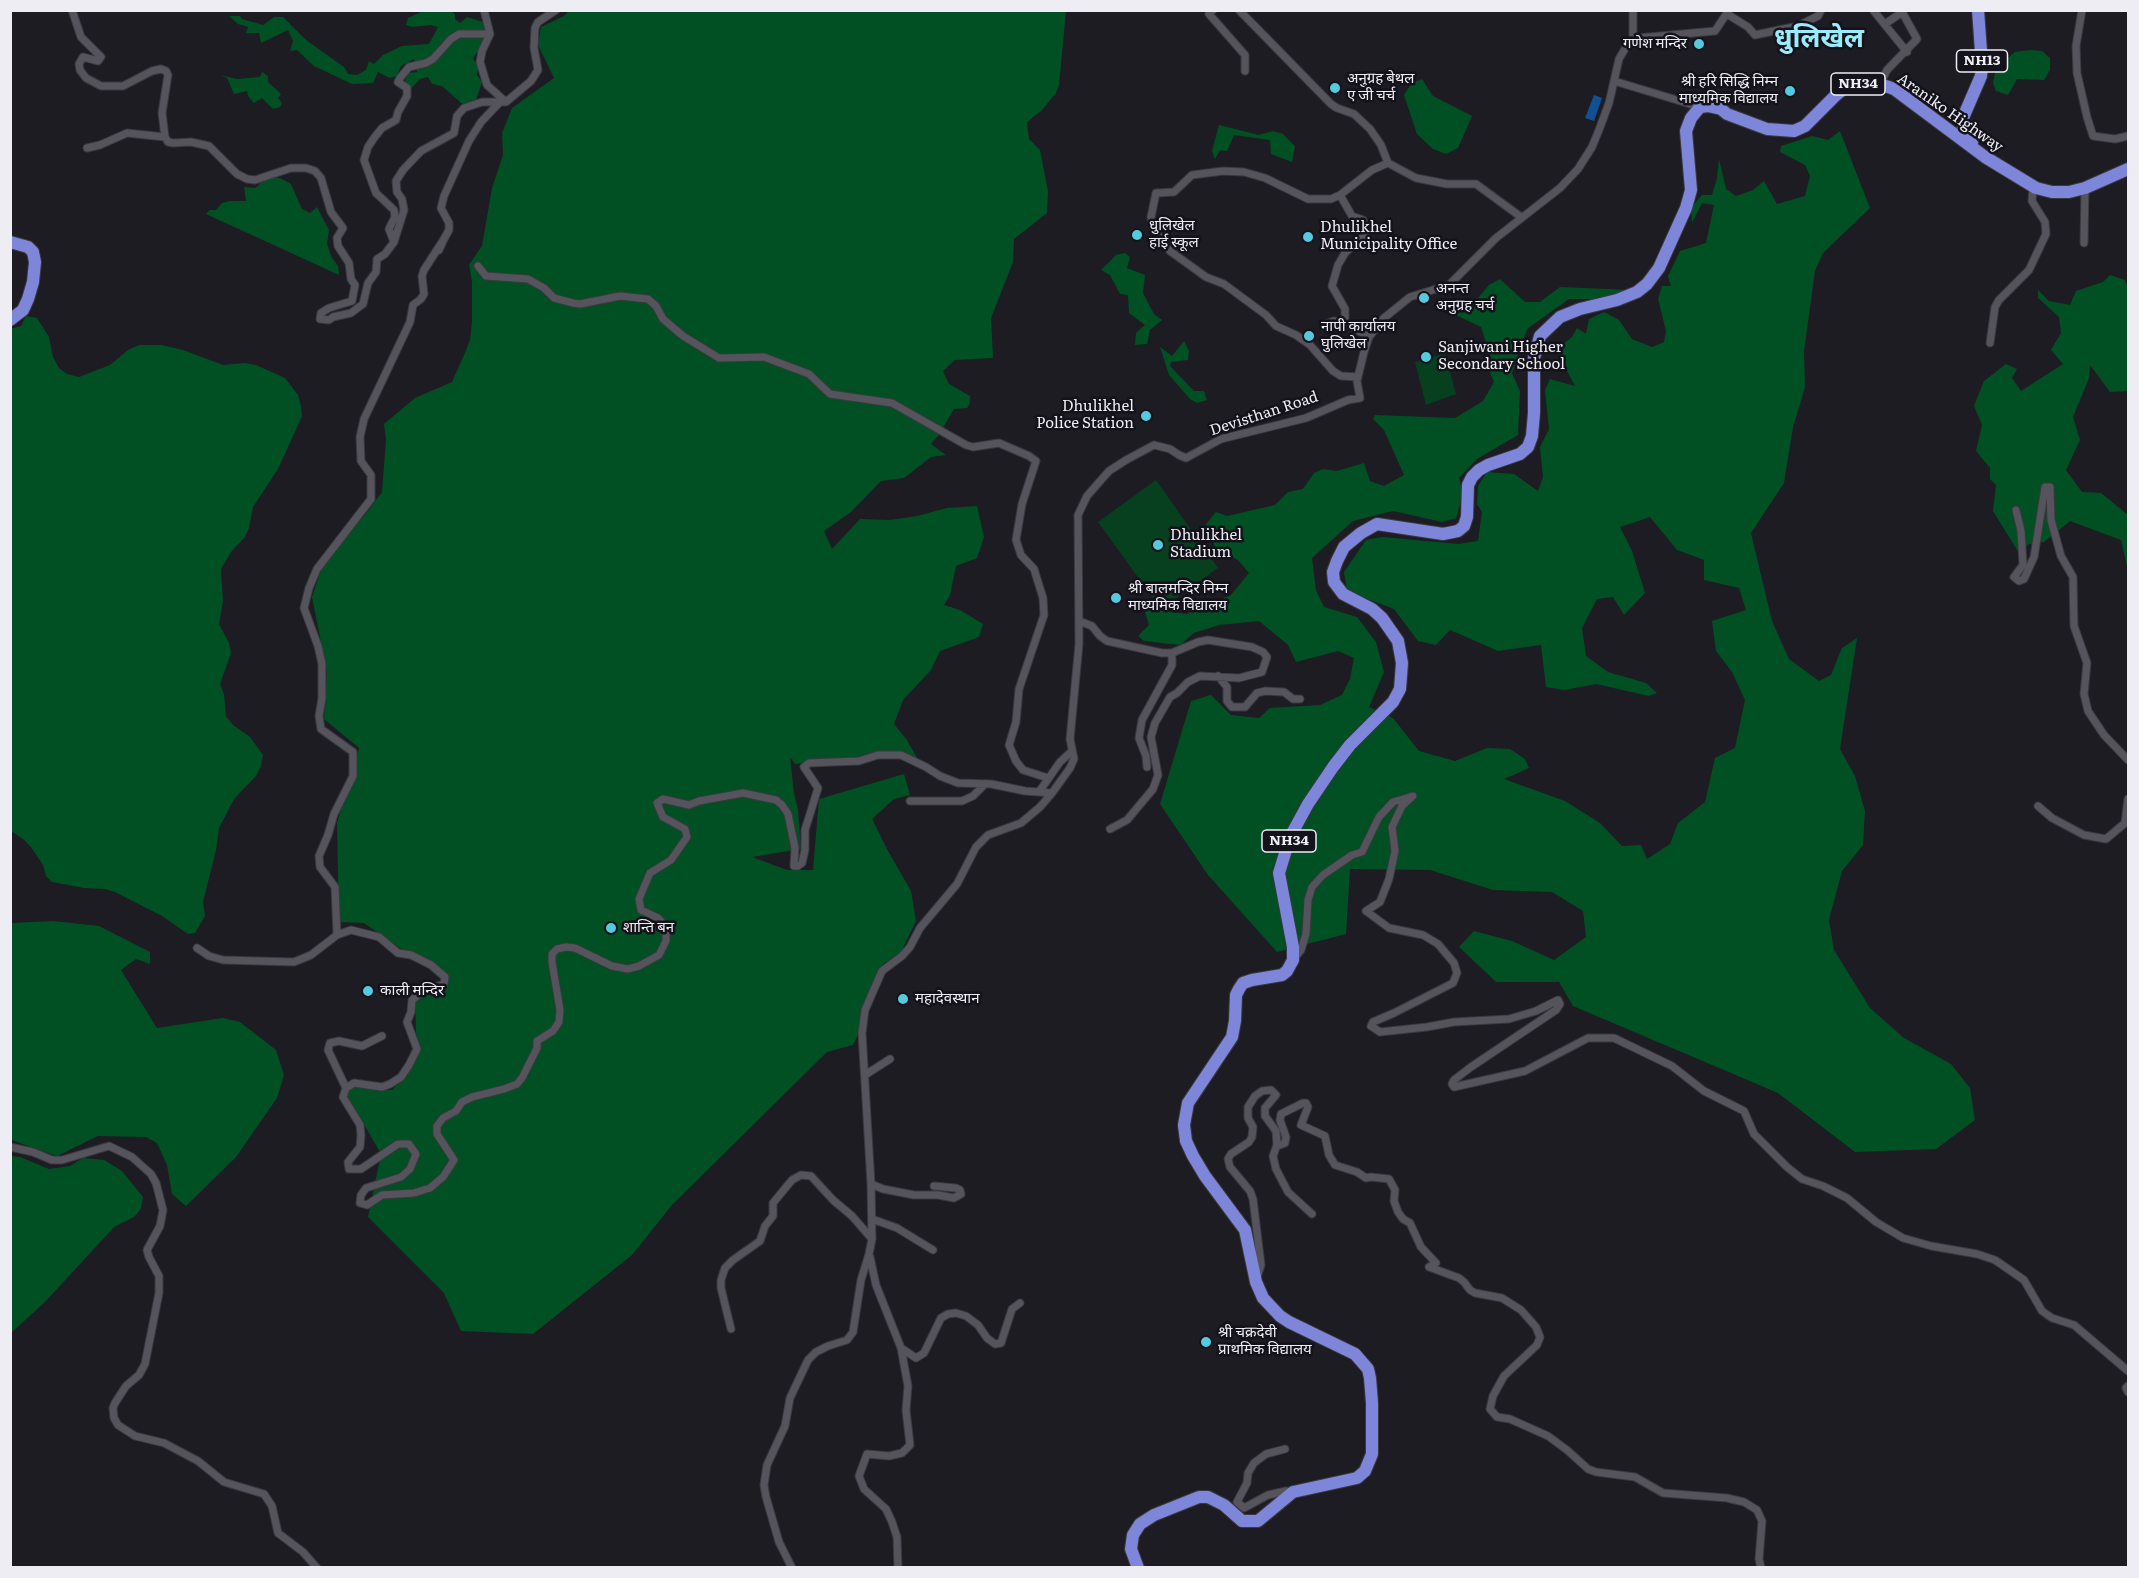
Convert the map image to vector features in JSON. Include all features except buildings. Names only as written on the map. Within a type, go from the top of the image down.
[{"type":"highway","name":"NH13","points":[[1978,10],[1983,65],[1978,85],[1962,120],[1964,131],[1985,157]]},
{"type":"highway","name":"Araniko Highway","points":[[1700,107],[1713,107],[1767,129],[1794,130],[1805,126],[1847,86],[1863,82],[1880,84],[1894,89],[1985,157],[2033,188],[2061,193],[2085,188],[2128,169]]},
{"type":"highway","name":"NH34","points":[[1293,960],[1293,947],[1279,873],[1290,837],[1308,804],[1350,745],[1393,702],[1400,689],[1402,676],[1402,653],[1398,641],[1382,618],[1372,609],[1337,589],[1333,572],[1336,561],[1350,540],[1377,524],[1443,534],[1458,531],[1464,526],[1467,517],[1468,485],[1472,477],[1488,465],[1520,454],[1528,447],[1532,436],[1534,413],[1534,358],[1540,336],[1560,317],[1637,292],[1647,284],[1659,268],[1686,208],[1691,190],[1686,131],[1691,118],[1700,107]]},
{"type":"highway","points":[[1932,117],[1952,118],[1967,108]]},
{"type":"highway","points":[[10,242],[28,247],[33,252],[35,262],[31,293],[23,310],[10,320]]},
{"type":"highway","points":[[1138,1568],[1131,1549],[1133,1535],[1140,1524],[1154,1515],[1199,1497],[1208,1497],[1224,1505],[1242,1521],[1258,1521],[1293,1492],[1357,1478],[1365,1471],[1372,1454],[1371,1378],[1362,1360],[1355,1354],[1280,1316],[1263,1298],[1256,1282],[1245,1230],[1193,1156],[1186,1141],[1184,1125],[1188,1103],[1232,1038],[1236,995],[1239,989],[1243,983],[1252,980],[1282,975],[1293,960]]},
{"type":"street","points":[[72,10],[81,37],[101,57],[98,61],[83,57],[79,64],[86,78],[101,86],[123,86],[152,71],[160,69],[166,71],[168,75],[162,113],[165,137]]},
{"type":"street","points":[[484,10],[490,33],[480,62],[487,85],[503,102]]},
{"type":"street","points":[[337,935],[335,888],[320,867],[319,856],[334,814],[353,776],[353,752],[321,729],[319,716],[322,698],[322,664],[318,645],[304,608],[317,569],[371,499],[371,475],[361,461],[360,437],[364,419],[410,322],[413,305],[424,294],[422,276],[424,270],[449,230],[449,223],[441,208],[444,196],[469,141],[481,122],[536,76],[538,70],[534,48],[535,28],[538,22],[556,10]]},
{"type":"street","points":[[1213,10],[1209,14],[1245,56],[1245,71]]},
{"type":"street","points":[[1239,10],[1331,104],[1354,114],[1370,129],[1381,144],[1388,163],[1416,178],[1446,184],[1476,184],[1521,217]]},
{"type":"street","points":[[1633,10],[1633,40],[1652,36],[1715,31],[1728,12],[1755,35],[1798,26],[1818,16],[1821,10]]},
{"type":"street","points":[[1873,10],[1906,52]]},
{"type":"street","points":[[2082,10],[2076,46],[2077,74],[2093,136],[2115,139],[2128,136]]},
{"type":"street","points":[[1880,84],[1887,70],[1917,39],[1901,12],[1885,24]]},
{"type":"street","points":[[394,242],[389,229],[394,218],[394,210],[376,193],[364,160],[368,147],[382,128],[396,120],[407,96],[407,88],[398,82],[405,70],[433,59],[451,39],[459,34],[490,33]]},
{"type":"street","name":"Devisthan Road","points":[[792,1568],[779,1542],[764,1485],[767,1465],[785,1426],[790,1398],[808,1360],[822,1349],[847,1340],[853,1332],[861,1280],[872,1239],[862,1033],[865,1010],[882,970],[902,956],[910,947],[920,928],[957,884],[976,847],[988,835],[1021,823],[1040,807],[1070,768],[1074,759],[1070,739],[1079,644],[1078,515],[1087,496],[1109,471],[1154,446],[1170,449],[1186,458],[1221,439],[1306,418],[1348,400],[1360,398],[1358,377],[1370,337],[1384,318],[1410,297],[1449,285],[1521,217],[1560,188],[1584,160],[1599,130],[1621,53],[1633,40]]},
{"type":"street","points":[[1614,81],[1700,107]]},
{"type":"street","points":[[87,148],[128,133],[165,137],[173,143],[191,142],[209,146],[237,174],[247,179],[255,180],[291,168],[306,168],[315,171],[321,178],[331,212],[343,228],[337,238],[338,246],[349,263],[351,279],[355,285],[352,301],[321,313],[320,319],[329,320],[333,317],[351,314],[363,304],[368,283],[376,272],[377,259],[385,254],[394,242],[404,210],[402,199],[397,192],[396,181],[403,170],[421,150],[454,133],[457,116],[464,108],[482,102],[503,102]]},
{"type":"street","points":[[1358,377],[1341,376],[1310,345],[1296,335],[1276,326],[1266,315],[1224,284],[1206,277],[1170,251],[1153,228],[1151,217],[1156,193],[1174,192],[1192,175],[1204,172],[1244,172],[1265,178],[1315,200],[1331,199],[1340,195],[1372,170],[1388,163]]},
{"type":"street","points":[[1990,343],[1995,307],[2029,270],[2046,234],[2045,222],[2032,201],[2033,188]]},
{"type":"street","points":[[2084,243],[2085,188]]},
{"type":"street","points":[[1340,195],[1352,216],[1363,220],[1367,233],[1345,253],[1332,280],[1332,286],[1345,309],[1345,323]]},
{"type":"street","points":[[439,250],[444,239]]},
{"type":"street","points":[[478,266],[486,276],[528,279],[544,288],[554,298],[573,303],[580,304],[620,296],[648,299],[656,306],[663,319],[683,336],[719,358],[764,357],[809,374],[830,394],[892,403],[966,445],[974,447],[999,443],[1036,461],[1022,504],[1016,540],[1021,555],[1034,569],[1043,598],[1044,615],[1019,689],[1016,722],[1009,745],[1023,770],[1048,778]]},
{"type":"street","points":[[1324,324],[1334,321],[1345,323],[1370,337]]},
{"type":"street","points":[[2016,510],[2021,531],[2024,565],[2014,577],[2019,581],[2024,579],[2034,557],[2045,487],[2050,487],[2051,520],[2061,556],[2073,577],[2074,626],[2087,663],[2084,694],[2088,711],[2104,735],[2128,760]]},
{"type":"street","points":[[1078,621],[1092,626],[1107,641],[1162,653],[1172,653],[1208,640],[1252,647],[1263,652],[1267,657],[1262,672],[1239,678],[1200,676],[1170,697],[1155,723],[1151,737],[1158,775],[1153,789],[1127,820],[1110,828]]},
{"type":"street","points":[[1147,767],[1146,756],[1139,738],[1142,720],[1172,666],[1172,653]]},
{"type":"street","points":[[1218,676],[1227,687],[1227,701],[1232,707],[1245,707],[1257,693],[1265,691],[1284,692],[1293,699],[1300,699]]},
{"type":"street","points":[[1040,792],[1060,762],[1072,751]]},
{"type":"street","points":[[197,948],[209,956],[223,960],[294,962],[311,955],[337,935],[351,930],[379,937],[398,952],[411,955],[431,965],[445,977],[444,984],[423,991],[412,1000],[407,1022],[417,1049],[410,1065],[401,1077],[382,1087],[354,1083],[346,1088],[343,1096],[360,1125],[362,1135],[360,1148],[348,1162],[349,1169],[361,1169],[398,1144],[409,1144],[416,1154],[410,1169],[401,1177],[366,1188],[361,1194],[360,1203],[367,1205],[382,1195],[414,1193],[430,1188],[443,1177],[454,1160],[437,1134],[437,1126],[443,1118],[456,1111],[462,1102],[517,1084],[522,1078],[537,1048],[537,1041],[553,1031],[560,1022],[552,962],[552,954],[557,949],[576,948],[612,966],[628,969],[639,966],[658,955],[666,940],[666,927],[657,918],[641,910],[639,899],[650,873],[671,860],[687,837],[685,829],[663,817],[657,803],[663,799],[690,805],[699,801],[743,793],[776,800],[788,814],[795,848],[794,866],[798,866],[802,863],[805,850],[805,830],[818,788],[804,767],[809,763],[859,761],[878,755],[901,755],[958,783],[985,784],[1052,793]]},
{"type":"street","points":[[910,801],[962,801],[973,796],[985,784]]},
{"type":"street","points":[[1293,960],[1302,950],[1306,934],[1308,900],[1312,887],[1323,875],[1352,855],[1362,852],[1379,817],[1393,802],[1413,796],[1402,806],[1392,827],[1395,851],[1389,879],[1380,902],[1366,911],[1389,928],[1423,935],[1438,944],[1454,963],[1457,974],[1453,983],[1373,1022],[1371,1026],[1380,1032],[1454,1022],[1509,1018],[1536,1011],[1558,1000],[1560,1004],[1556,1010],[1471,1067],[1454,1080],[1452,1084],[1454,1088],[1525,1071],[1588,1038],[1614,1038],[1672,1066],[1704,1091],[1744,1111],[1754,1134],[1786,1167],[1802,1179],[1848,1198],[1876,1222],[1903,1238],[1995,1260],[2024,1280],[2042,1311],[2052,1318],[2074,1325],[2128,1371]]},
{"type":"street","points":[[2038,806],[2052,818],[2084,835],[2106,839],[2125,823],[2128,799]]},
{"type":"street","points":[[346,1088],[328,1050],[330,1043],[339,1041],[362,1046],[381,1036]]},
{"type":"street","points":[[865,1075],[890,1059]]},
{"type":"street","points":[[1256,1282],[1261,1265],[1253,1199],[1250,1191],[1230,1167],[1228,1159],[1252,1137],[1253,1127],[1248,1118],[1248,1107],[1255,1096],[1262,1091],[1271,1090],[1276,1095],[1265,1108],[1265,1116],[1276,1131],[1277,1144],[1273,1156],[1276,1168],[1288,1192],[1312,1214]]},
{"type":"street","points":[[1277,1144],[1284,1143],[1286,1137],[1280,1120],[1281,1114],[1306,1103],[1308,1107],[1301,1125],[1325,1136],[1329,1155],[1335,1165],[1357,1172],[1366,1178],[1389,1179],[1395,1190],[1394,1201],[1398,1212],[1402,1219],[1410,1223],[1421,1247],[1436,1263],[1429,1267],[1459,1278],[1475,1293],[1502,1298],[1521,1310],[1536,1327],[1540,1336],[1537,1345],[1504,1376],[1493,1396],[1490,1408],[1497,1417],[1510,1419],[1548,1436],[1568,1450],[1588,1469],[1596,1472],[1635,1477],[1663,1493],[1727,1498],[1744,1502],[1757,1510],[1762,1521],[1759,1559],[1761,1568]]},
{"type":"street","points":[[10,1147],[33,1152],[52,1160],[63,1160],[109,1146],[132,1157],[151,1174],[156,1183],[163,1210],[160,1226],[147,1250],[148,1257],[159,1276],[159,1293],[149,1353],[139,1375],[126,1386],[115,1403],[114,1418],[118,1425],[135,1436],[164,1443],[198,1461],[224,1482],[264,1494],[272,1506],[278,1533],[312,1560],[317,1568]]},
{"type":"street","points":[[731,1329],[722,1288],[725,1268],[760,1241],[765,1226],[773,1216],[772,1203],[792,1180],[801,1174],[811,1176],[872,1239]]},
{"type":"street","points":[[871,1184],[883,1189],[914,1195],[954,1198],[961,1194],[956,1188],[934,1186]]},
{"type":"street","points":[[872,1219],[897,1228],[933,1250]]},
{"type":"street","points":[[869,1254],[876,1286],[901,1348],[908,1386],[906,1410],[910,1445],[902,1453],[889,1456],[867,1454],[859,1476],[864,1489],[886,1509],[892,1522],[897,1537],[898,1568]]},
{"type":"street","points":[[901,1348],[916,1358],[924,1353],[941,1318],[957,1313],[966,1316],[978,1325],[987,1338],[996,1344],[1001,1343],[1012,1309],[1020,1303]]},
{"type":"street","points":[[2128,1386],[2126,1388],[2128,1392]]},
{"type":"street","points":[[1285,1449],[1266,1454],[1254,1463],[1237,1502],[1244,1508],[1268,1495],[1286,1491],[1293,1492]]},
{"type":"street","points":[[308,1568],[312,1560]]},
{"type":"green space","points":[[570,10],[1066,11],[1059,85],[1056,93],[1042,110],[1027,122],[1029,139],[1040,150],[1048,191],[1047,213],[1014,239],[1013,262],[991,318],[993,358],[955,360],[943,371],[949,384],[970,396],[967,408],[954,409],[931,444],[946,455],[931,457],[904,478],[881,481],[851,512],[824,531],[832,549],[860,519],[890,520],[947,508],[977,506],[984,537],[977,558],[956,566],[950,595],[944,605],[960,610],[983,624],[979,637],[940,651],[931,670],[903,700],[894,724],[907,740],[917,758],[874,756],[795,764],[790,757],[801,849],[752,857],[787,870],[813,870],[819,799],[904,774],[910,795],[894,799],[872,819],[911,891],[916,921],[900,954],[883,964],[867,1015],[853,1045],[827,1052],[672,1205],[632,1255],[533,1334],[461,1331],[444,1293],[368,1217],[381,1154],[346,1099],[347,1089],[356,1086],[392,1090],[409,1070],[420,1047],[416,1033],[415,996],[443,990],[449,975],[400,948],[364,923],[339,922],[337,823],[359,748],[324,719],[327,672],[312,597],[324,561],[382,492],[386,440],[384,424],[415,398],[452,382],[464,355],[470,340],[472,322],[472,281],[469,265],[482,246],[492,188],[503,155],[502,133],[512,108],[554,78],[538,45],[541,27],[564,16]]},
{"type":"green space","points":[[423,11],[451,11],[460,23],[467,17],[483,22],[485,26],[481,47],[473,58],[478,68],[477,75],[482,82],[476,100],[468,106],[461,103],[442,86],[432,84],[428,77],[420,79],[409,91],[403,86],[408,73],[417,72],[414,59],[401,66],[397,76],[390,78],[378,72],[373,83],[352,84],[314,66],[297,50],[290,51],[293,41],[288,30],[261,43],[259,33],[246,33],[248,27],[238,24],[229,16],[240,16],[242,19],[263,25],[274,17],[283,17],[306,40],[344,67],[348,74],[357,75],[366,70],[369,61],[374,64],[383,55],[402,46],[429,44],[438,27],[406,25],[408,18]]},
{"type":"green space","points":[[2042,51],[2050,58],[2050,70],[2044,80],[2017,79],[2008,95],[1996,91],[1993,83],[1996,68],[2015,52]]},
{"type":"green space","points":[[262,72],[268,76],[268,82],[281,94],[278,98],[282,103],[280,107],[273,109],[262,98],[254,103],[247,91],[234,94],[227,78],[220,75],[237,79],[260,77]]},
{"type":"green space","points":[[1422,79],[1433,96],[1472,116],[1458,148],[1446,154],[1433,149],[1417,134],[1404,95],[1412,83]]},
{"type":"green space","points":[[1219,125],[1259,135],[1273,131],[1283,134],[1295,146],[1292,162],[1271,154],[1270,140],[1234,135],[1227,151],[1220,150],[1215,159],[1212,151]]},
{"type":"green space","points":[[1840,131],[1870,208],[1823,253],[1815,271],[1804,351],[1805,387],[1793,427],[1784,483],[1751,533],[1772,621],[1789,659],[1819,681],[1831,675],[1842,648],[1857,638],[1840,749],[1855,776],[1865,811],[1863,845],[1842,871],[1829,920],[1834,950],[1870,1008],[1904,1038],[1951,1064],[1970,1088],[1975,1120],[1936,1149],[1855,1152],[1778,1093],[1573,1006],[1559,982],[1496,982],[1459,947],[1474,931],[1512,941],[1554,960],[1586,937],[1583,911],[1552,892],[1493,890],[1430,870],[1350,869],[1346,934],[1277,952],[1208,875],[1160,804],[1191,701],[1211,695],[1231,715],[1259,718],[1270,708],[1320,705],[1342,695],[1350,679],[1354,658],[1338,651],[1296,662],[1288,645],[1259,621],[1219,625],[1194,633],[1180,645],[1144,641],[1138,636],[1149,625],[1144,609],[1148,601],[1154,610],[1187,614],[1231,595],[1249,573],[1238,560],[1215,547],[1206,524],[1216,512],[1227,516],[1275,505],[1288,492],[1303,489],[1314,473],[1323,469],[1337,471],[1364,463],[1370,481],[1384,486],[1404,475],[1384,430],[1373,419],[1375,415],[1455,418],[1483,401],[1494,382],[1487,365],[1491,358],[1481,327],[1443,309],[1478,298],[1489,285],[1500,279],[1525,302],[1540,302],[1560,287],[1631,290],[1605,299],[1569,299],[1527,329],[1512,373],[1520,391],[1518,435],[1477,459],[1459,478],[1463,494],[1456,518],[1442,522],[1393,511],[1353,521],[1312,558],[1316,590],[1324,607],[1357,617],[1376,642],[1384,672],[1369,707],[1393,718],[1419,751],[1455,761],[1487,748],[1510,749],[1525,759],[1529,768],[1504,779],[1565,801],[1600,823],[1622,846],[1641,845],[1647,859],[1670,844],[1678,823],[1705,802],[1715,758],[1735,748],[1745,700],[1732,672],[1716,651],[1712,621],[1746,610],[1739,588],[1704,580],[1704,560],[1677,550],[1650,517],[1620,527],[1632,551],[1645,593],[1624,615],[1613,597],[1597,599],[1582,628],[1586,656],[1608,672],[1646,683],[1657,693],[1649,696],[1596,684],[1564,690],[1546,687],[1541,645],[1498,651],[1450,630],[1436,645],[1418,641],[1394,609],[1347,591],[1344,572],[1366,540],[1383,537],[1458,544],[1478,541],[1482,512],[1477,504],[1478,486],[1487,472],[1514,474],[1538,491],[1543,477],[1540,447],[1549,429],[1545,390],[1550,379],[1575,386],[1556,350],[1572,337],[1577,328],[1586,334],[1589,319],[1604,312],[1619,320],[1632,339],[1652,347],[1664,342],[1666,331],[1658,299],[1662,286],[1671,286],[1668,276],[1680,251],[1706,243],[1714,205],[1702,203],[1692,223],[1691,208],[1702,195],[1712,195],[1719,159],[1726,189],[1736,196],[1753,190],[1764,181],[1777,204],[1805,196],[1810,176],[1805,165],[1780,152],[1781,146],[1812,136],[1828,140]]},
{"type":"green space","points":[[263,173],[291,184],[302,209],[310,213],[317,207],[329,230],[327,244],[338,266],[339,275],[206,214],[210,210],[216,210],[222,203],[246,201],[244,187],[255,188],[259,185],[257,175]]},
{"type":"green space","points":[[1125,253],[1130,257],[1127,268],[1145,275],[1143,293],[1154,314],[1162,320],[1150,330],[1147,344],[1135,345],[1136,333],[1145,325],[1129,313],[1128,295],[1120,294],[1110,275],[1101,270],[1116,255]]},
{"type":"green space","points":[[2110,275],[2125,280],[2128,288],[2128,391],[2110,392],[2090,365],[2089,378],[2073,417],[2080,440],[2066,470],[2082,492],[2101,493],[2128,515],[2128,570],[2121,540],[2070,521],[2044,542],[2029,544],[2019,553],[1993,511],[1996,485],[1990,479],[1990,468],[1976,451],[1982,425],[1974,406],[1984,381],[2006,364],[2017,369],[2012,378],[2021,391],[2063,364],[2051,350],[2061,333],[2059,317],[2038,298],[2038,290],[2049,301],[2070,305],[2076,291],[2103,282]]},
{"type":"green space","points":[[26,316],[37,318],[49,337],[53,357],[59,368],[67,374],[79,377],[110,365],[128,350],[139,345],[161,345],[183,350],[223,365],[245,363],[256,365],[285,378],[298,395],[302,416],[278,469],[253,507],[245,537],[231,552],[221,569],[223,601],[219,624],[229,643],[231,653],[220,684],[224,694],[226,716],[233,725],[250,737],[263,755],[256,776],[234,799],[219,828],[203,902],[205,916],[195,933],[188,934],[162,916],[115,892],[52,882],[46,876],[43,865],[31,847],[11,831],[10,329],[21,326]]},
{"type":"green space","points":[[1184,341],[1189,351],[1188,360],[1171,362],[1170,366],[1194,391],[1204,391],[1207,400],[1197,403],[1190,399],[1169,375],[1160,347],[1172,356]]},
{"type":"green space","points":[[1445,353],[1456,394],[1426,405],[1415,362]]},
{"type":"green space","name":"Dhulikhel Stadium","points":[[1156,480],[1218,568],[1161,609],[1098,522]]},
{"type":"green space","points":[[53,921],[99,926],[150,952],[150,964],[136,959],[121,970],[157,1028],[223,1018],[240,1022],[276,1050],[284,1075],[277,1098],[236,1157],[186,1206],[172,1194],[167,1165],[157,1143],[146,1137],[98,1136],[57,1156],[11,1140],[11,923]]},
{"type":"green space","points":[[10,1156],[20,1157],[49,1169],[70,1166],[83,1158],[104,1160],[122,1171],[143,1197],[141,1209],[134,1217],[114,1227],[45,1302],[11,1333]]},
{"type":"water","points":[[1594,95],[1602,98],[1594,121],[1585,118]]},
{"type":"place","name":"गणेश मन्दिर","points":[[1699,44]]},
{"type":"place","name":"अनुग्रह बेथल ए जी चर्च","points":[[1335,88]]},
{"type":"place","name":"श्री हरि सिद्धि निम्न माध्यमिक विद्यालय","points":[[1790,91]]},
{"type":"place","name":"धुलिखेल हाई स्कूल","points":[[1137,235]]},
{"type":"place","name":"Dhulikhel Municipality Office","points":[[1308,237]]},
{"type":"place","name":"अनन्त अनुग्रह चर्च","points":[[1424,298]]},
{"type":"place","name":"नापी कार्यालय घुलिखेल","points":[[1309,336]]},
{"type":"place","name":"Sanjiwani Higher Secondary School","points":[[1426,357]]},
{"type":"place","name":"Dhulikhel Police Station","points":[[1146,416]]},
{"type":"place","name":"Dhulikhel Stadium","points":[[1158,545]]},
{"type":"place","name":"श्री बालमन्दिर निम्न माध्यमिक विद्यालय","points":[[1116,598]]},
{"type":"place","name":"शान्ति बन","points":[[611,928]]},
{"type":"place","name":"काली मन्दिर","points":[[368,991]]},
{"type":"place","name":"महादेवस्थान","points":[[903,999]]},
{"type":"place","name":"श्री चक्रदेवी प्राथमिक विद्यालय","points":[[1206,1342]]},
{"type":"district","name":"धुलिखेल","points":[[1819,39]]}]
